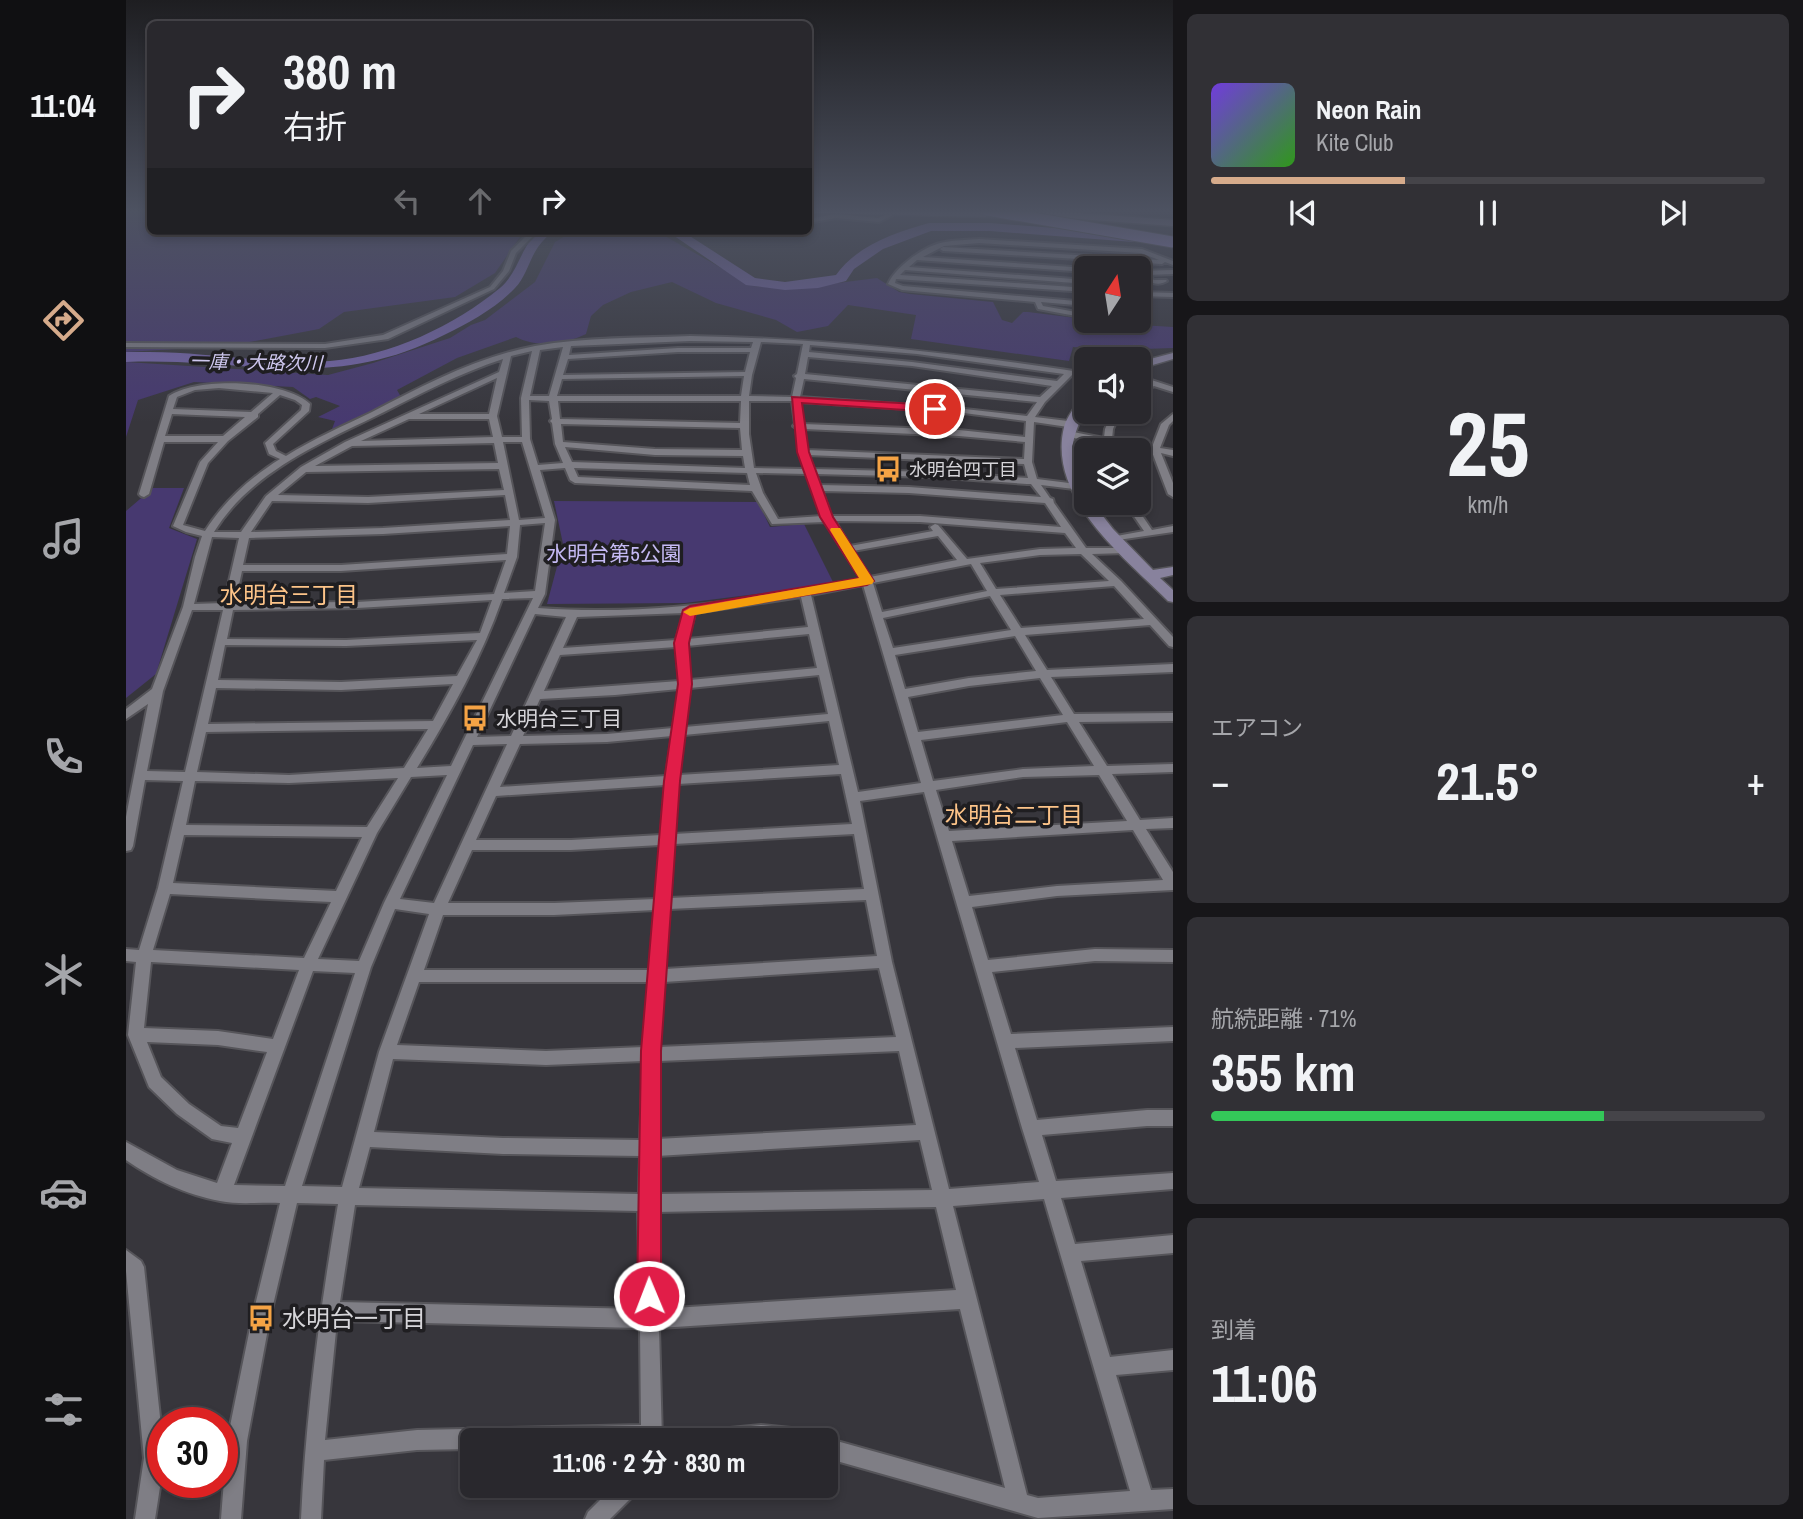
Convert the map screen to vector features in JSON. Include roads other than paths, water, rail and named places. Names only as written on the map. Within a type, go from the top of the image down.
[{"type":"main road","points":[[1151,362],[1173,356]]},
{"type":"main road","points":[[1074,411],[1068,429],[1067,462],[1074,485]]},
{"type":"main road","points":[[1097,515],[1114,538],[1173,598]]},
{"type":"main road","points":[[1150,575],[1173,571]]},
{"type":"street","points":[[126,345],[316,347],[384,337],[492,288],[498,281]]},
{"type":"street","points":[[892,281],[891,284],[902,288],[1074,303]]},
{"type":"street","points":[[948,281],[1074,289]]},
{"type":"street","points":[[1032,281],[1040,308],[1074,314]]},
{"type":"street","points":[[1151,281],[1164,281]]},
{"type":"street","points":[[1152,294],[1173,295]]},
{"type":"street","points":[[127,838],[157,691],[188,607],[208,533],[243,492],[284,458],[333,434],[474,367],[508,355],[568,344],[698,337],[758,339],[805,349],[1058,384]]},
{"type":"street","points":[[758,339],[748,374],[744,426],[756,488],[775,522],[827,517],[930,519],[1065,530]]},
{"type":"street","points":[[568,344],[553,397],[554,421],[565,464],[575,480],[756,488]]},
{"type":"street","points":[[231,1519],[240,1427],[261,1318],[290,1194],[364,967],[391,903],[540,594],[550,520],[537,468],[526,439],[525,398],[537,348]]},
{"type":"street","points":[[566,357],[678,349],[754,350]]},
{"type":"street","points":[[805,349],[1074,373]]},
{"type":"street","points":[[805,349],[798,376],[796,399],[797,426],[803,452],[827,517],[867,581],[1006,1041],[1048,1191],[1144,1502]]},
{"type":"street","points":[[222,1193],[275,1046],[309,963],[371,832],[437,725],[484,636],[499,597],[512,557],[515,523],[493,416],[508,355]]},
{"type":"street","points":[[243,1137],[218,1133],[183,1109],[155,1082],[136,1035],[144,956],[179,830],[245,534],[269,498],[304,469],[348,444],[502,373]]},
{"type":"street","points":[[1070,373],[1042,400],[1030,418],[1028,462],[1033,480],[1050,501],[1065,530],[1082,550],[1117,583],[1173,644]]},
{"type":"street","points":[[559,377],[748,374]]},
{"type":"street","points":[[798,376],[1042,400]]},
{"type":"street","points":[[1153,383],[1173,390]]},
{"type":"street","points":[[144,494],[173,396],[196,387],[280,391],[297,395],[306,407],[301,415],[269,443],[272,452],[284,458]]},
{"type":"street","points":[[280,391],[225,439],[204,463],[178,526],[191,532],[245,534],[550,520]]},
{"type":"street","points":[[525,398],[796,399],[1030,418],[1090,438]]},
{"type":"street","points":[[170,411],[255,415]]},
{"type":"street","points":[[407,417],[493,416]]},
{"type":"street","points":[[1173,416],[1165,424],[1155,449],[1173,494]]},
{"type":"street","points":[[554,421],[744,426]]},
{"type":"street","points":[[797,426],[959,433],[1027,440]]},
{"type":"street","points":[[333,434],[348,444],[526,439]]},
{"type":"street","points":[[161,439],[225,439]]},
{"type":"street","points":[[559,444],[655,452],[749,453]]},
{"type":"street","points":[[1151,449],[1173,453]]},
{"type":"street","points":[[803,452],[1028,462]]},
{"type":"street","points":[[537,468],[565,464],[753,471],[887,471],[1074,485]]},
{"type":"street","points":[[304,469],[503,466]]},
{"type":"street","points":[[816,488],[897,489],[1050,501]]},
{"type":"street","points":[[269,498],[368,500],[510,492]]},
{"type":"street","points":[[1137,515],[1150,533]]},
{"type":"street","points":[[930,519],[995,593],[1173,884],[1057,891],[963,902]]},
{"type":"street","points":[[1114,538],[1173,529]]},
{"type":"street","points":[[849,549],[940,533]]},
{"type":"street","points":[[533,611],[573,614],[690,610],[806,593],[969,561],[1082,550],[1126,550]]},
{"type":"street","points":[[238,568],[341,568],[512,557]]},
{"type":"street","points":[[878,616],[995,593],[1117,583]]},
{"type":"street","points":[[806,593],[853,797],[885,962],[1019,1503]]},
{"type":"street","points":[[188,607],[357,605],[540,594]]},
{"type":"street","points":[[652,1428],[648,1203],[651,1051],[672,781],[685,684],[681,643],[690,610]]},
{"type":"street","points":[[312,1519],[314,1451],[328,1311],[348,1196],[387,1052],[438,909],[573,614]]},
{"type":"street","points":[[890,652],[1018,632],[1152,622]]},
{"type":"street","points":[[555,652],[815,630]]},
{"type":"street","points":[[220,642],[346,643],[484,636]]},
{"type":"street","points":[[901,694],[970,680],[1042,673],[1173,668]]},
{"type":"street","points":[[536,695],[824,671]]},
{"type":"street","points":[[211,684],[341,686],[461,680]]},
{"type":"street","points":[[126,715],[157,691]]},
{"type":"street","points":[[470,741],[607,738],[834,717]]},
{"type":"street","points":[[914,737],[1070,718],[1173,717]]},
{"type":"street","points":[[201,728],[437,725]]},
{"type":"street","points":[[853,797],[1023,773],[1101,768],[1173,768]]},
{"type":"street","points":[[491,792],[846,769]]},
{"type":"street","points":[[141,775],[289,779],[455,770]]},
{"type":"street","points":[[944,836],[1135,823],[1173,823]]},
{"type":"street","points":[[467,845],[570,845],[859,829]]},
{"type":"street","points":[[179,830],[371,832]]},
{"type":"street","points":[[165,888],[341,897]]},
{"type":"street","points":[[391,903],[438,909],[554,909],[872,894]]},
{"type":"street","points":[[126,955],[364,967]]},
{"type":"street","points":[[984,967],[1095,955],[1173,956]]},
{"type":"street","points":[[414,975],[657,976],[885,962]]},
{"type":"street","points":[[1006,1041],[1173,1034]]},
{"type":"street","points":[[136,1035],[218,1038],[275,1046]]},
{"type":"street","points":[[387,1052],[545,1058],[651,1051],[906,1044]]},
{"type":"street","points":[[1030,1128],[1173,1118]]},
{"type":"street","points":[[362,1139],[503,1146],[648,1148],[927,1132]]},
{"type":"street","points":[[126,1150],[182,1183],[222,1193],[551,1203],[944,1198],[1173,1181]]},
{"type":"street","points":[[1069,1253],[1173,1244]]},
{"type":"street","points":[[126,1259],[135,1268],[155,1458],[145,1519]]},
{"type":"street","points":[[328,1311],[649,1319],[967,1299]]},
{"type":"street","points":[[1103,1367],[1173,1360]]},
{"type":"street","points":[[314,1451],[417,1440],[460,1440]]},
{"type":"street","points":[[838,1451],[1038,1508],[1173,1499]]},
{"type":"street","points":[[595,1519],[617,1498]]},
{"type":"waterway","name":"一庫・大路次川","points":[[126,357],[194,358],[307,366],[356,362],[404,348],[450,327],[497,297],[514,281]]},
{"type":"waterway","name":"一庫・大路次川","points":[[750,281],[785,286],[830,281]]},
{"type":"place","name":"水明台四丁目","points":[[888,469]]},
{"type":"place","name":"水明台三丁目","points":[[475,718]]},
{"type":"place","name":"水明台一丁目","points":[[261,1318]]},
{"type":"district","name":"水明台三丁目","points":[[289,594]]},
{"type":"district","name":"水明台二丁目","points":[[1014,814]]},
{"type":"park label","name":"水明台第5公園","points":[[614,553]]}]
